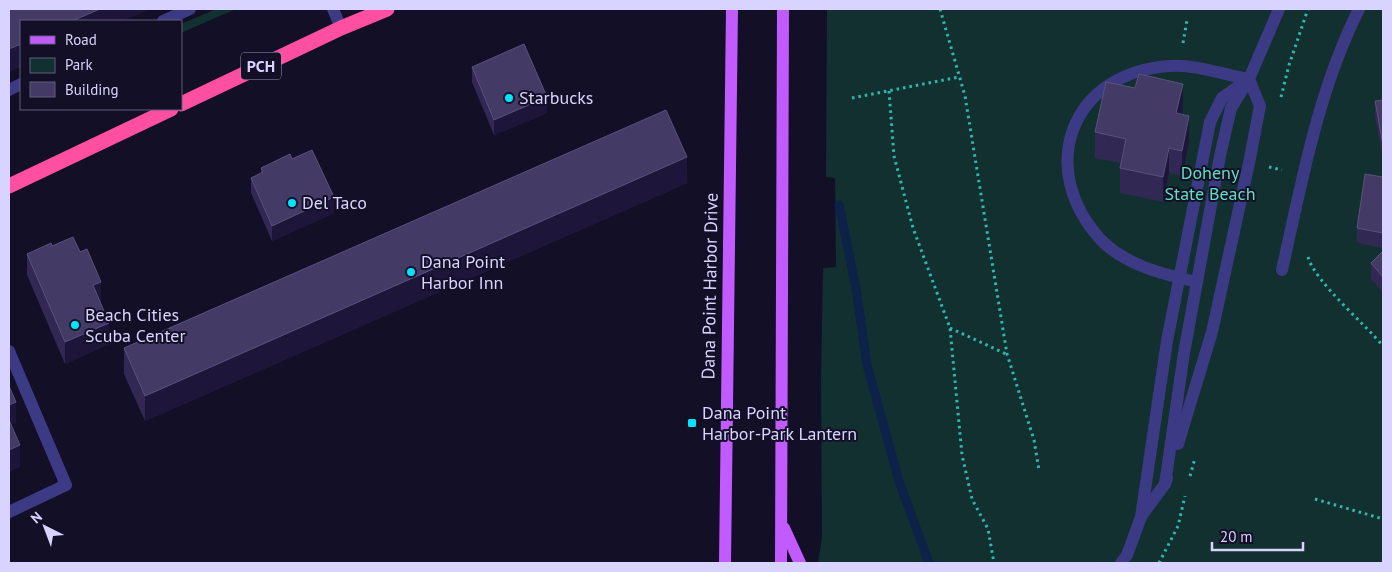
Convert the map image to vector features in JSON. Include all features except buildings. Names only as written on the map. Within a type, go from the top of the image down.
[{"type":"highway","name":"PCH","points":[[182,104],[341,28],[387,9]]},
{"type":"highway","points":[[9,186],[169,110]]},
{"type":"main road","name":"Dana Point Harbor Drive","points":[[725,563],[732,9]]},
{"type":"main road","points":[[782,563],[783,9]]},
{"type":"main road","points":[[782,522],[800,563]]},
{"type":"street","points":[[165,20],[190,9]]},
{"type":"street","points":[[333,9],[341,28]]},
{"type":"street","points":[[1165,484],[1184,354],[1231,108],[1249,79],[1279,9]]},
{"type":"street","points":[[1282,270],[1311,137],[1341,45],[1359,9]]},
{"type":"street","points":[[1197,282],[1140,266],[1102,241],[1085,219],[1073,192],[1067,163],[1073,127],[1092,98],[1111,82],[1142,70],[1171,66],[1249,79]]},
{"type":"street","points":[[1141,517],[1178,278],[1210,122],[1222,98],[1249,79]]},
{"type":"street","points":[[1121,563],[1141,517],[1165,484],[1212,332],[1260,106],[1249,79]]},
{"type":"street","points":[[9,351],[66,484],[9,512]]},
{"type":"path","points":[[940,9],[965,96],[1007,354],[1034,440],[1040,470]]},
{"type":"path","points":[[1183,43],[1187,20]]},
{"type":"path","points":[[852,98],[959,77]]},
{"type":"path","points":[[889,91],[894,156],[912,228],[950,328],[962,455],[972,499],[988,529],[994,563]]},
{"type":"path","points":[[1264,166],[1288,172]]},
{"type":"path","points":[[1307,254],[1310,263],[1326,284],[1383,346]]},
{"type":"path","points":[[950,328],[1007,354]]},
{"type":"path","points":[[1315,498],[1383,519]]},
{"type":"green space","points":[[216,9],[236,9],[182,33],[182,24]]},
{"type":"green space","name":"Doheny State Beach","points":[[827,9],[1383,9],[1383,563],[818,563],[822,538],[821,381],[823,268],[836,267],[835,178],[826,177]]},
{"type":"waterway","points":[[839,205],[856,288],[867,365],[899,481],[929,563]]},
{"type":"place","name":"Starbucks","points":[[509,98]]},
{"type":"place","name":"Del Taco","points":[[292,203]]},
{"type":"place","name":"Dana Point Harbor Inn","points":[[411,272]]},
{"type":"place","name":"Beach Cities Scuba Center","points":[[75,325]]},
{"type":"place","name":"Dana Point Harbor-Park Lantern","points":[[692,423]]}]
